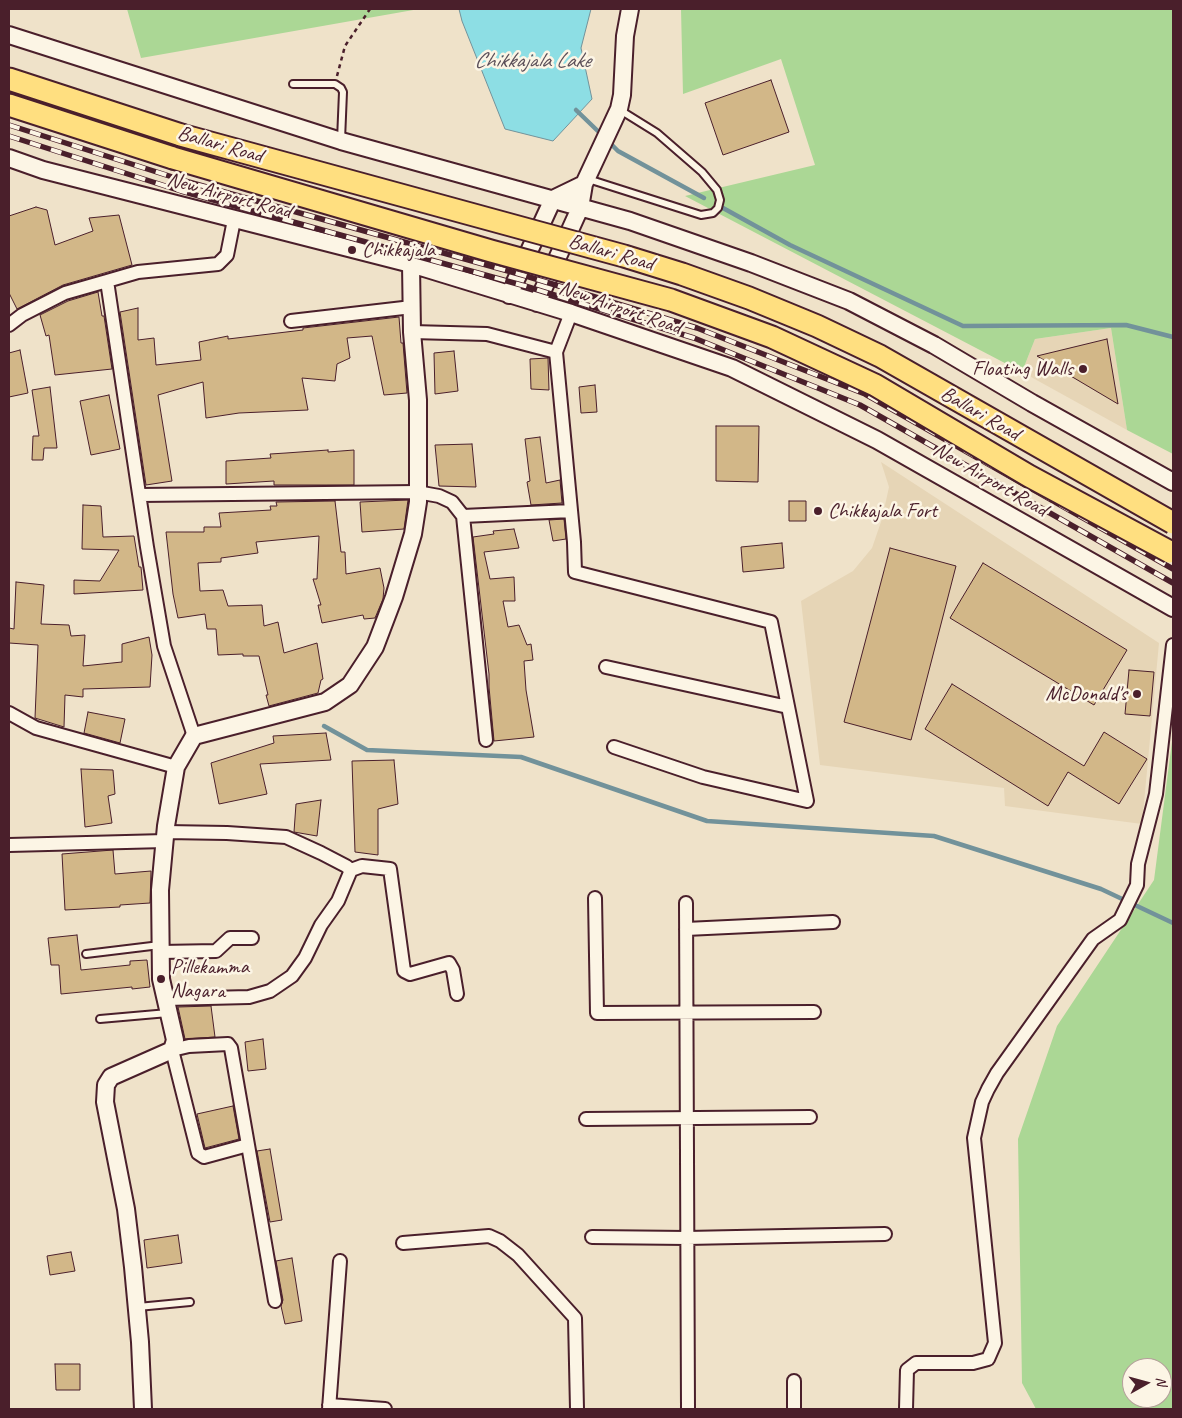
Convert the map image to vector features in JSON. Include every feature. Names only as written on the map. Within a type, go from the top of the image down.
[{"type":"highway","name":"Ballari Road","points":[[9,79],[181,134],[624,256],[749,298],[817,326],[880,356],[1173,524]]},
{"type":"highway","name":"Ballari Road","points":[[9,105],[173,158],[491,251],[671,300],[772,337],[874,385],[1029,476],[1171,553]]},
{"type":"street","points":[[537,303],[580,208],[585,181],[619,109],[622,94],[625,36],[630,9]]},
{"type":"street","points":[[9,34],[341,141],[630,221],[751,263],[848,302],[934,345],[1032,403],[1173,482]]},
{"type":"street","name":"New Airport Road","points":[[9,158],[43,170],[411,264],[571,313],[740,372],[877,440],[1173,608]]},
{"type":"street","points":[[509,294],[553,199],[585,181]]},
{"type":"street","points":[[9,324],[22,315],[65,293],[138,272],[218,264],[227,255],[234,220]]},
{"type":"street","points":[[248,1145],[204,1157],[198,1153],[172,1050],[175,1040],[161,980],[160,890],[165,837],[176,767],[194,736],[325,702],[350,685],[375,647],[394,597],[414,534],[418,502],[418,400],[412,332],[411,264]]},
{"type":"street","points":[[107,281],[147,547],[164,646],[194,736]]},
{"type":"street","points":[[291,321],[412,308]]},
{"type":"street","points":[[571,313],[556,352],[575,572],[771,622],[807,801],[703,777],[614,747]]},
{"type":"street","points":[[412,332],[487,334],[556,352]]},
{"type":"street","points":[[140,495],[417,492],[439,496],[452,502],[463,516],[486,740]]},
{"type":"street","points":[[463,516],[571,511]]},
{"type":"street","points":[[906,1409],[907,1370],[916,1363],[973,1363],[988,1359],[995,1343],[974,1138],[978,1117],[988,1089],[997,1073],[1093,939],[1120,920],[1137,885],[1138,864],[1156,794],[1173,645]]},
{"type":"street","points":[[606,667],[788,707]]},
{"type":"street","points":[[9,713],[36,728],[176,767]]},
{"type":"street","points":[[9,845],[227,832],[286,837],[321,853],[351,870]]},
{"type":"street","points":[[168,1006],[249,997],[270,991],[292,976],[305,958],[321,925],[338,901],[351,870],[362,866],[390,869],[404,971],[410,974],[449,963],[453,970],[457,994]]},
{"type":"street","points":[[595,898],[597,1012],[814,1012]]},
{"type":"street","points":[[686,903],[688,1409]]},
{"type":"street","points":[[686,929],[833,922]]},
{"type":"street","points":[[161,948],[216,951],[230,938],[252,938]]},
{"type":"street","points":[[143,1409],[137,1308],[126,1209],[105,1102],[106,1085],[111,1077],[172,1050],[189,1046],[228,1044],[231,1048],[275,1301]]},
{"type":"street","points":[[586,1119],[810,1117]]},
{"type":"street","points":[[592,1237],[687,1238],[885,1234]]},
{"type":"street","points":[[403,1243],[489,1236],[500,1241],[518,1255],[575,1318],[577,1409]]},
{"type":"street","points":[[340,1260],[329,1407],[384,1409]]},
{"type":"street","points":[[794,1382],[794,1409]]},
{"type":"lane","points":[[293,84],[335,84],[341,88],[343,92],[341,141]]},
{"type":"lane","points":[[585,181],[701,215],[713,213],[718,208],[720,200],[716,190],[702,172],[657,133],[619,109]]},
{"type":"lane","points":[[86,954],[161,948]]},
{"type":"lane","points":[[100,1019],[168,1006]]},
{"type":"lane","points":[[137,1308],[190,1302]]},
{"type":"path","points":[[335,84],[345,46],[370,9]]},
{"type":"shaded area","points":[[1111,328],[1127,430],[1022,372],[1035,339]]},
{"type":"shaded area","points":[[881,462],[1159,643],[1142,824],[1005,806],[1004,788],[820,765],[801,601],[853,571],[872,548],[882,519],[889,487]]},
{"type":"green space","points":[[127,9],[419,9],[141,58]]},
{"type":"green space","points":[[681,9],[1173,9],[1173,454],[1127,430],[1111,328],[1035,339],[1022,372],[685,196],[815,165],[781,59],[683,94]]},
{"type":"green space","points":[[1173,734],[1173,1409],[1036,1409],[1022,1383],[1018,1139],[1057,1026],[1154,880]]},
{"type":"water","name":"Chikkajala Lake","points":[[459,9],[591,9],[581,48],[592,99],[553,141],[505,129]]},
{"type":"building","points":[[771,80],[789,132],[723,155],[705,103]]},
{"type":"building","points":[[36,207],[47,210],[55,245],[93,231],[89,218],[119,215],[132,265],[63,285],[17,309],[9,293],[9,216]]},
{"type":"building","points":[[98,292],[102,316],[104,316],[112,369],[55,375],[49,335],[46,336],[40,315],[68,301]]},
{"type":"building","points":[[138,308],[138,340],[154,338],[156,365],[201,360],[199,342],[228,336],[228,339],[399,317],[407,393],[384,395],[372,336],[347,338],[350,358],[337,364],[335,381],[302,378],[308,410],[239,413],[206,418],[203,382],[158,395],[172,481],[146,485],[120,312]]},
{"type":"building","points":[[1107,339],[1118,404],[1037,356]]},
{"type":"building","points":[[20,350],[28,393],[9,397],[9,353]]},
{"type":"building","points":[[454,351],[458,391],[435,394],[434,353]]},
{"type":"building","points":[[548,358],[549,390],[531,389],[530,359]]},
{"type":"building","points":[[595,385],[597,412],[581,413],[579,387]]},
{"type":"building","points":[[50,387],[57,448],[44,448],[43,460],[32,460],[33,436],[39,436],[32,390]]},
{"type":"building","points":[[109,395],[120,449],[91,455],[80,401]]},
{"type":"building","points":[[716,426],[759,426],[758,482],[716,481]]},
{"type":"building","points":[[540,437],[546,483],[560,480],[562,503],[531,505],[527,482],[530,481],[525,439]]},
{"type":"building","points":[[472,444],[476,487],[439,486],[435,445]]},
{"type":"building","points":[[328,450],[328,452],[354,450],[354,485],[274,485],[274,481],[226,484],[226,461],[271,458],[270,454]]},
{"type":"building","points":[[408,500],[404,529],[362,532],[360,502]]},
{"type":"building","points":[[335,501],[341,552],[345,552],[346,574],[380,568],[384,588],[383,599],[375,618],[364,619],[363,615],[322,623],[318,605],[321,605],[313,579],[317,579],[319,536],[256,542],[258,553],[221,558],[221,562],[198,563],[200,591],[223,590],[228,606],[262,605],[264,626],[278,622],[284,653],[317,643],[323,679],[321,680],[318,693],[269,706],[259,656],[243,656],[243,654],[218,655],[216,629],[207,629],[205,614],[178,618],[173,594],[166,532],[204,532],[204,527],[221,527],[219,513],[271,510],[270,506],[277,506],[276,502]]},
{"type":"building","points":[[789,501],[806,501],[806,521],[789,521]]},
{"type":"building","points":[[83,505],[101,506],[103,537],[134,536],[139,567],[141,567],[143,590],[74,594],[74,580],[100,581],[119,550],[82,549]]},
{"type":"building","points":[[564,519],[566,539],[553,541],[549,520]]},
{"type":"building","points":[[514,529],[519,548],[484,552],[490,579],[514,577],[515,601],[503,601],[508,627],[519,625],[527,645],[531,644],[533,660],[524,661],[526,690],[534,737],[494,741],[489,674],[473,537],[494,534],[493,531]]},
{"type":"building","points":[[782,543],[784,568],[743,572],[741,547]]},
{"type":"building","points":[[890,548],[956,566],[911,740],[844,722]]},
{"type":"building","points":[[983,563],[1127,650],[1094,705],[950,618]]},
{"type":"building","points":[[16,582],[44,585],[41,624],[69,625],[71,636],[85,635],[83,666],[122,662],[122,644],[149,637],[152,655],[150,687],[83,689],[83,697],[65,695],[64,727],[35,718],[38,645],[9,643],[9,628],[14,629]]},
{"type":"building","points":[[1129,670],[1154,672],[1150,716],[1125,714]]},
{"type":"building","points":[[952,684],[1084,766],[1104,732],[1147,759],[1119,804],[1068,772],[1048,806],[925,729]]},
{"type":"building","points":[[88,712],[125,719],[120,743],[84,733]]},
{"type":"building","points":[[326,733],[331,760],[260,764],[267,794],[219,804],[211,763],[274,743],[273,736]]},
{"type":"building","points":[[394,760],[398,804],[378,809],[378,855],[355,852],[352,761]]},
{"type":"building","points":[[81,769],[113,770],[115,794],[108,796],[112,823],[85,827]]},
{"type":"building","points":[[321,800],[317,836],[294,832],[296,804]]},
{"type":"building","points":[[113,850],[115,874],[151,871],[150,903],[120,905],[120,907],[65,910],[62,854]]},
{"type":"building","points":[[77,935],[81,970],[130,965],[130,961],[147,960],[150,987],[61,994],[59,965],[51,965],[48,938]]},
{"type":"building","points":[[211,1006],[215,1037],[185,1039],[178,1007]]},
{"type":"building","points":[[263,1039],[266,1069],[248,1071],[245,1042]]},
{"type":"building","points":[[233,1106],[239,1139],[205,1148],[197,1114]]},
{"type":"building","points":[[270,1149],[282,1220],[270,1222],[257,1151]]},
{"type":"building","points":[[178,1235],[182,1263],[147,1268],[144,1240]]},
{"type":"building","points":[[71,1252],[75,1271],[50,1275],[47,1256]]},
{"type":"building","points":[[292,1258],[302,1321],[285,1324],[276,1261]]},
{"type":"building","points":[[55,1364],[80,1364],[80,1390],[56,1390]]},
{"type":"waterway","points":[[576,110],[603,136]]},
{"type":"waterway","points":[[608,141],[618,151],[704,198]]},
{"type":"waterway","points":[[723,208],[790,245],[963,326],[1126,325],[1173,337]]},
{"type":"waterway","points":[[324,726],[367,750],[521,757],[707,821],[934,836],[1101,889],[1173,923]]},
{"type":"railway","points":[[9,125],[185,181],[526,276],[697,328],[865,394],[1173,569]]},
{"type":"railway","points":[[9,136],[181,191],[525,286],[694,338],[860,405],[1173,583]]},
{"type":"place","name":"Chikkajala","points":[[352,250]]},
{"type":"place","name":"Floating Walls","points":[[1083,369]]},
{"type":"place","name":"Chikkajala Fort","points":[[818,511]]},
{"type":"place","name":"McDonald's","points":[[1137,694]]},
{"type":"place","name":"Pillekamma Nagara","points":[[161,979]]}]
